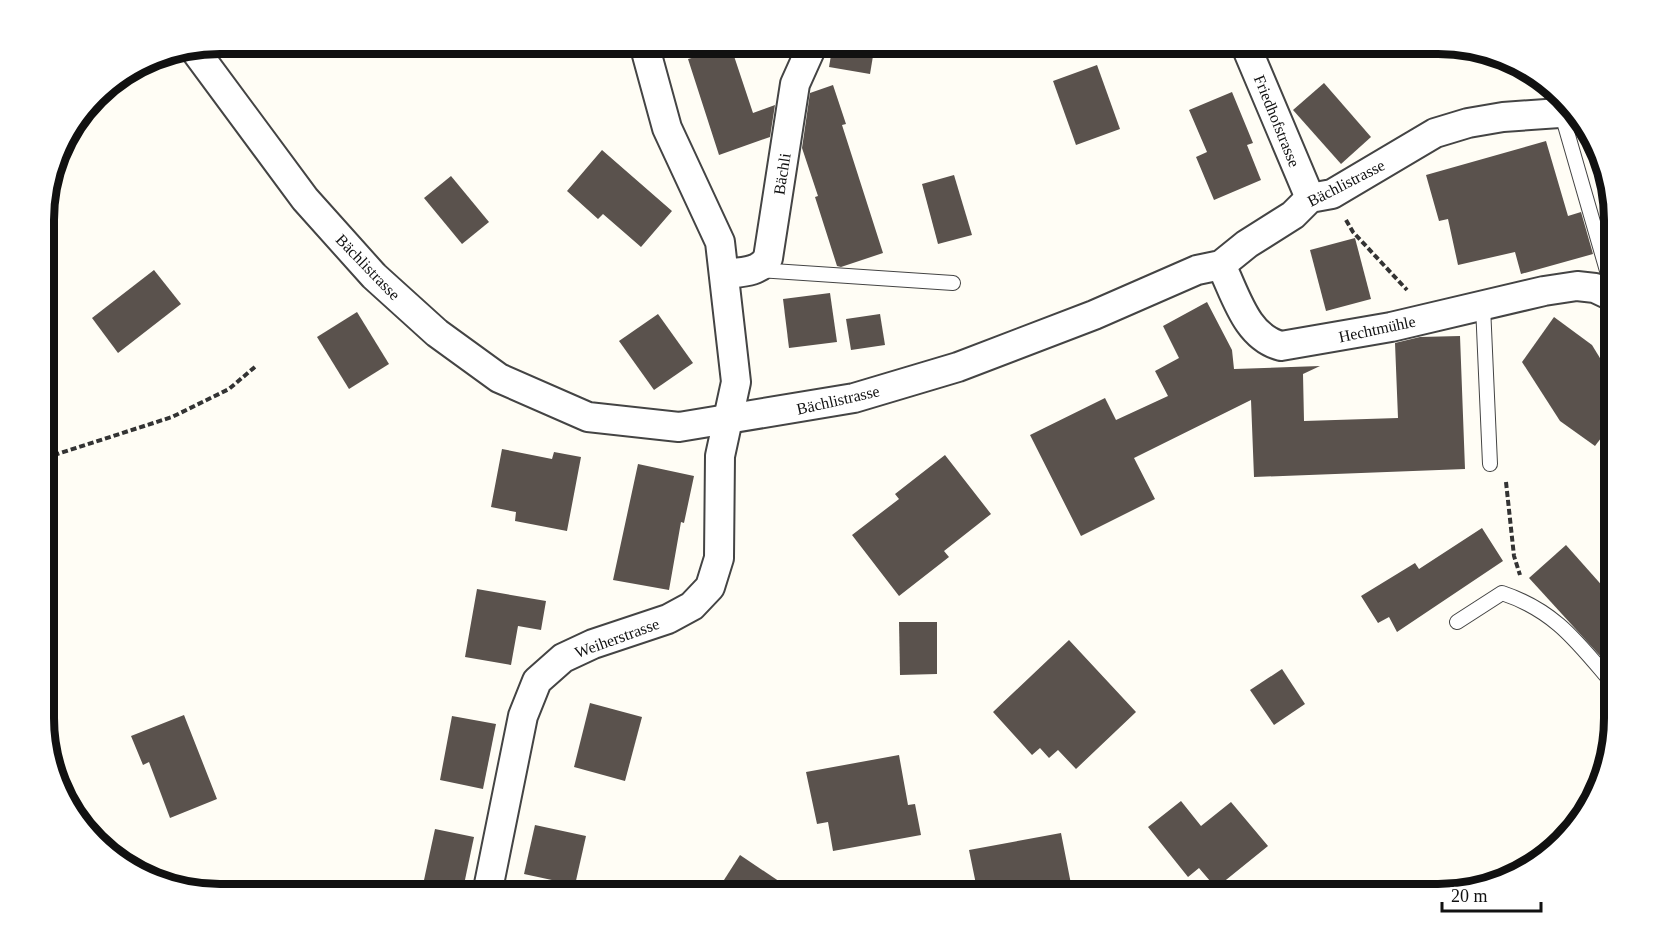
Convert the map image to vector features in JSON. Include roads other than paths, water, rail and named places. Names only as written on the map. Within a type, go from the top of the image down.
[{"type":"street","points":[[647,54],[667,128],[720,242],[736,382],[728,421]]},
{"type":"street","name":"Bächli","points":[[753,270],[764,265],[768,258],[795,84],[808,54]]},
{"type":"street","name":"Friedhofstrasse","points":[[1250,54],[1321,196]]},
{"type":"street","name":"Bächlistrasse","points":[[199,55],[305,199],[374,276],[437,333],[499,378],[588,417],[679,427],[728,421],[854,398],[958,367],[1094,315],[1197,270],[1221,265],[1247,244],[1321,196],[1435,133],[1491,119],[1561,110]]},
{"type":"street","name":"Hechtmühle","points":[[1221,265],[1252,330],[1271,344],[1281,346],[1446,314],[1544,291],[1577,286],[1595,288],[1604,292]]},
{"type":"street","points":[[724,274],[753,270]]},
{"type":"street","name":"Weiherstrasse","points":[[489,884],[522,716],[537,681],[563,658],[593,644],[668,619],[692,606],[710,587],[719,558],[720,456],[728,421]]},
{"type":"lane","points":[[1567,116],[1565,125],[1604,261]]},
{"type":"lane","points":[[753,270],[953,283]]},
{"type":"lane","points":[[1483,306],[1491,464]]},
{"type":"lane","points":[[1457,622],[1502,593],[1527,602],[1565,627],[1604,673]]}]
